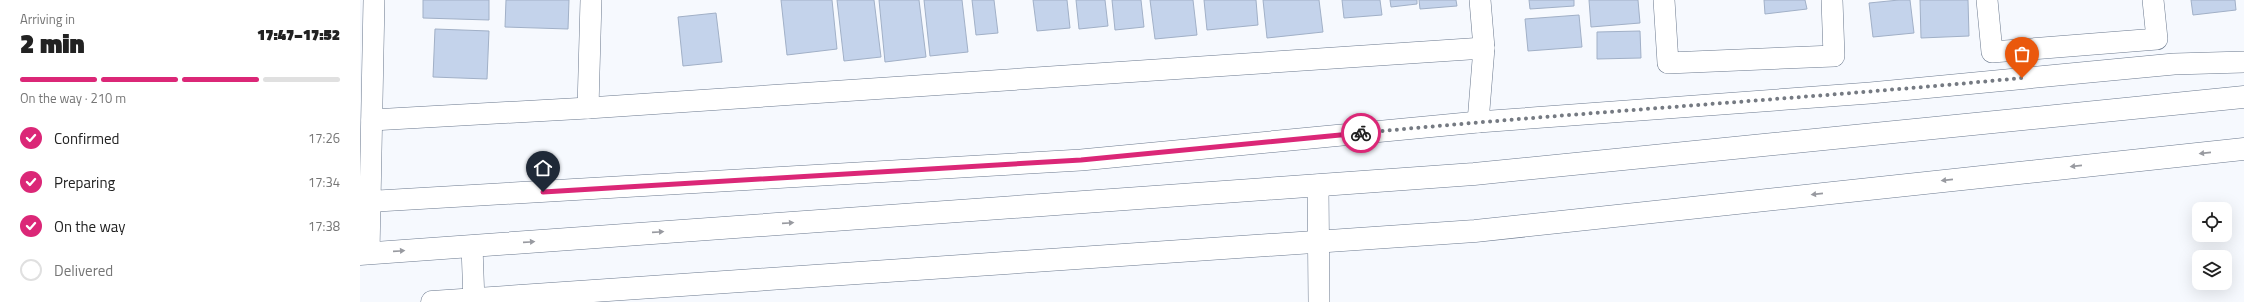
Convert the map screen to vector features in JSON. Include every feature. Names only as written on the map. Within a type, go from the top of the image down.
[{"type":"street","points":[[374,0],[372,120],[365,202],[364,254],[1482,174],[2244,97]]},
{"type":"street","points":[[588,108],[592,0]]},
{"type":"street","points":[[1478,122],[1484,48],[1480,0]]},
{"type":"street","points":[[1664,0],[1668,63],[1834,56],[1832,0]]},
{"type":"street","points":[[1987,0],[1992,52],[2157,39],[2153,0]]},
{"type":"street","points":[[372,120],[588,108],[1484,48]]},
{"type":"street","points":[[365,202],[1081,160],[1478,122],[1870,92],[2174,64],[2244,62]]},
{"type":"street","points":[[432,302],[474,301],[1483,230],[2244,148]]},
{"type":"street","points":[[1318,185],[1319,302]]},
{"type":"street","points":[[472,246],[474,301]]},
{"type":"building","points":[[423,0],[489,0],[489,20],[423,18]]},
{"type":"building","points":[[506,0],[569,0],[568,29],[505,27]]},
{"type":"building","points":[[781,0],[832,0],[837,49],[787,55]]},
{"type":"building","points":[[837,0],[874,0],[881,57],[844,61]]},
{"type":"building","points":[[879,0],[919,0],[926,57],[885,62]]},
{"type":"building","points":[[924,0],[962,0],[968,52],[930,56]]},
{"type":"building","points":[[972,0],[994,0],[998,33],[976,35]]},
{"type":"building","points":[[1033,0],[1067,0],[1070,28],[1037,31]]},
{"type":"building","points":[[1076,0],[1105,0],[1108,26],[1079,29]]},
{"type":"building","points":[[1112,0],[1141,0],[1144,27],[1115,30]]},
{"type":"building","points":[[1150,0],[1193,0],[1197,35],[1155,39]]},
{"type":"building","points":[[1204,0],[1256,0],[1258,25],[1207,30]]},
{"type":"building","points":[[1263,0],[1319,0],[1323,32],[1267,38]]},
{"type":"building","points":[[1342,0],[1380,0],[1382,15],[1344,18]]},
{"type":"building","points":[[1390,0],[1417,0],[1417,4],[1391,7]]},
{"type":"building","points":[[1419,0],[1456,0],[1457,6],[1420,9]]},
{"type":"building","points":[[1529,0],[1574,0],[1574,6],[1530,9]]},
{"type":"building","points":[[1589,0],[1638,0],[1640,23],[1591,27]]},
{"type":"building","points":[[1764,0],[1805,0],[1807,9],[1765,14]]},
{"type":"building","points":[[1910,0],[1914,33],[1873,37],[1869,3]]},
{"type":"building","points":[[1920,0],[1968,0],[1969,36],[1921,38]]},
{"type":"building","points":[[2191,0],[2235,0],[2236,10],[2193,15]]},
{"type":"building","points":[[716,13],[722,62],[683,66],[678,17]]},
{"type":"building","points":[[1579,15],[1582,47],[1528,51],[1525,19]]},
{"type":"building","points":[[435,29],[489,31],[487,79],[433,77]]},
{"type":"building","points":[[1640,31],[1641,58],[1597,59],[1597,32]]},
{"type":"way so far","points":[[1361,133],[1478,122],[1870,92],[2022,78]]},
{"type":"route","points":[[543,192],[1081,160],[1361,133]]}]
